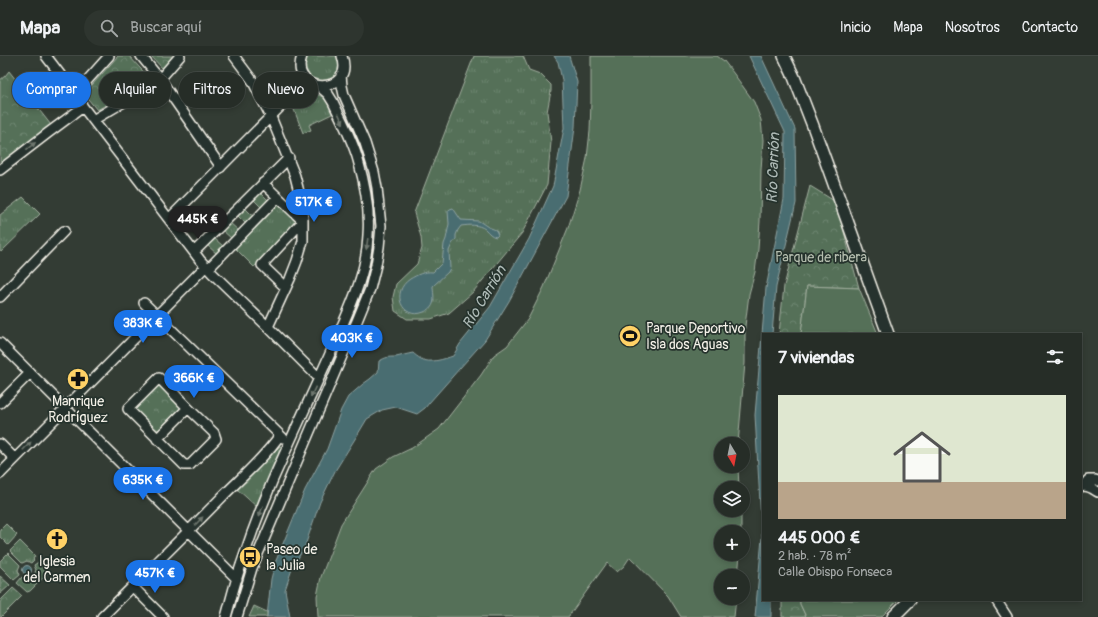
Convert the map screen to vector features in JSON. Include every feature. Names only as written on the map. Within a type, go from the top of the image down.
[{"type":"main road","points":[[784,56],[794,77],[813,126],[888,333]]},
{"type":"main road","points":[[893,617],[909,601]]},
{"type":"street","points":[[46,56],[58,72]]},
{"type":"street","points":[[91,76],[109,56]]},
{"type":"street","points":[[141,56],[154,72]]},
{"type":"street","points":[[166,72],[180,56]]},
{"type":"street","points":[[234,56],[252,80],[271,117],[289,158],[300,191],[303,208],[303,241],[297,261],[268,327]]},
{"type":"street","points":[[302,56],[300,60],[302,72]]},
{"type":"street","points":[[318,86],[326,86],[336,82],[344,67],[342,56]]},
{"type":"street","points":[[237,617],[252,568],[357,321],[370,289],[376,265],[381,226],[378,188],[365,143],[344,95],[341,75]]},
{"type":"street","points":[[331,84],[338,88],[344,95]]},
{"type":"street","points":[[226,617],[254,526],[359,284],[365,263],[368,236],[368,213],[358,159],[333,102],[328,94],[318,87]]},
{"type":"street","points":[[171,95],[221,167]]},
{"type":"street","points":[[0,170],[83,108]]},
{"type":"street","points":[[85,108],[207,268],[319,378]]},
{"type":"street","points":[[93,120],[113,108]]},
{"type":"street","points":[[169,219],[280,108]]},
{"type":"street","points":[[194,252],[289,158]]},
{"type":"street","points":[[263,183],[303,221]]},
{"type":"street","points":[[0,474],[157,315],[207,268],[278,197]]},
{"type":"street","points":[[286,288],[262,265],[303,221]]},
{"type":"street","points":[[0,297],[64,231]]},
{"type":"street","points":[[144,302],[289,443]]},
{"type":"street","points":[[0,343],[237,579]]},
{"type":"street","points":[[0,403],[30,373]]},
{"type":"street","points":[[159,378],[214,433],[216,439],[190,466],[184,466],[157,439],[128,409],[159,378]]},
{"type":"street","points":[[157,439],[188,408]]},
{"type":"street","points":[[102,617],[188,531],[274,443],[280,435]]},
{"type":"street","points":[[0,444],[15,459]]},
{"type":"street","points":[[1082,486],[1088,480],[1098,481]]},
{"type":"street","points":[[1082,486],[1087,486],[1098,492]]},
{"type":"street","points":[[133,586],[163,617]]},
{"type":"street","points":[[997,601],[1007,617]]},
{"type":"street","points":[[149,617],[156,610]]},
{"type":"green space","points":[[118,56],[129,56],[144,72],[104,72]]},
{"type":"green space","points":[[151,56],[173,56],[163,69]]},
{"type":"green space","points":[[302,56],[342,56],[344,67],[331,84],[318,81],[318,72],[304,72]]},
{"type":"green space","points":[[474,56],[523,56],[529,70],[540,74],[551,85],[547,112],[551,142],[547,185],[522,233],[473,292],[449,313],[431,319],[407,319],[395,311],[393,297],[396,284],[417,264],[422,248],[421,237],[414,213]]},
{"type":"green space","name":"Parque Deportivo Isla dos Aguas","points":[[591,56],[717,56],[724,61],[754,102],[761,120],[763,140],[760,221],[755,272],[749,294],[745,326],[745,363],[739,437],[714,437],[714,473],[738,473],[739,481],[714,481],[714,517],[741,517],[741,525],[714,525],[714,561],[739,561],[739,569],[714,569],[714,605],[735,605],[734,617],[681,617],[668,596],[630,557],[624,566],[617,572],[607,563],[568,617],[318,617],[317,596],[321,577],[341,524],[376,469],[393,457],[412,448],[439,429],[481,375],[494,355],[507,346],[528,319],[544,287],[568,228],[580,190],[587,158],[591,101]]},
{"type":"green space","points":[[9,71],[12,75],[12,108],[38,108],[54,129],[0,170],[0,80]]},
{"type":"green space","points":[[99,77],[99,108],[101,108],[97,110],[91,103],[91,86]]},
{"type":"green space","points":[[319,95],[325,99],[332,114],[309,125],[311,130],[303,133],[293,108],[318,108]]},
{"type":"green space","name":"Parque de ribera","points":[[810,186],[836,202],[859,288],[807,286],[801,333],[779,333],[784,286]]},
{"type":"green space","points":[[259,191],[268,200],[261,207],[252,198]]},
{"type":"green space","points":[[23,197],[40,214],[1,252],[0,215]]},
{"type":"green space","points":[[278,204],[297,223],[254,267],[235,248]]},
{"type":"green space","points":[[244,207],[253,216],[246,224],[237,215]]},
{"type":"green space","points":[[229,222],[239,231],[232,239],[222,230]]},
{"type":"green space","points":[[214,238],[224,247],[217,254],[207,245]]},
{"type":"green space","points":[[807,286],[859,288],[878,333],[801,333]]},
{"type":"green space","points":[[159,383],[181,407],[156,432],[133,409]]},
{"type":"green space","points":[[280,446],[282,447],[257,507],[237,489]]},
{"type":"green space","points":[[6,524],[17,535],[8,545],[0,537],[0,530]]},
{"type":"green space","points":[[20,541],[35,556],[31,563],[27,561],[22,563],[10,551]]},
{"type":"green space","points":[[8,553],[20,565],[18,570],[20,575],[14,580],[0,566],[0,561]]},
{"type":"green space","points":[[40,561],[49,571],[40,581],[34,575],[36,570],[34,565]]},
{"type":"green space","points":[[0,576],[10,585],[0,594]]},
{"type":"green space","points":[[22,577],[25,579],[32,577],[38,583],[27,592],[17,583]]},
{"type":"green space","points":[[13,588],[22,596],[0,617],[0,601]]},
{"type":"green space","points":[[782,601],[800,601],[806,617],[782,617]]},
{"type":"green space","points":[[800,601],[897,601],[881,617],[806,617]]},
{"type":"green space","points":[[254,606],[267,612],[267,617],[249,617]]},
{"type":"water","points":[[554,56],[569,56],[577,82],[575,127],[566,196],[509,301],[485,340],[425,408],[417,414],[396,407],[382,410],[367,419],[335,471],[320,502],[305,546],[292,569],[285,590],[290,617],[267,617],[271,579],[275,563],[305,490],[327,449],[341,410],[348,397],[378,372],[379,361],[386,358],[413,353],[421,359],[433,361],[453,356],[460,344],[490,307],[529,239],[553,186],[564,128],[562,80],[558,62]]},
{"type":"water","points":[[749,56],[761,56],[795,129],[796,203],[776,287],[772,333],[762,333],[766,288],[784,199],[785,132]]},
{"type":"water","points":[[453,208],[461,220],[479,221],[496,230],[498,235],[496,237],[493,236],[479,226],[461,226],[449,251],[450,268],[448,272],[433,286],[434,302],[432,306],[424,312],[416,314],[410,312],[401,304],[401,291],[410,279],[424,273],[433,272],[442,263],[444,244],[449,224],[448,211]]},
{"type":"water","points":[[762,334],[762,538],[755,415]]},
{"type":"water","points":[[762,538],[762,601],[771,601],[771,617],[755,617]]},
{"type":"water","points":[[25,566],[29,566],[31,570],[29,574],[25,574],[23,572],[23,568]]},
{"type":"place","name":"Parque Deportivo Isla dos Aguas","points":[[630,336]]},
{"type":"place","name":"Manrique Rodríguez","points":[[78,379]]},
{"type":"place","name":"Iglesia del Carmen","points":[[57,539]]},
{"type":"place","name":"Paseo de la Julia","points":[[250,557]]},
{"type":"water label","name":"Río Carrión","points":[[773,168]]},
{"type":"water label","name":"Río Carrión","points":[[484,297]]}]
